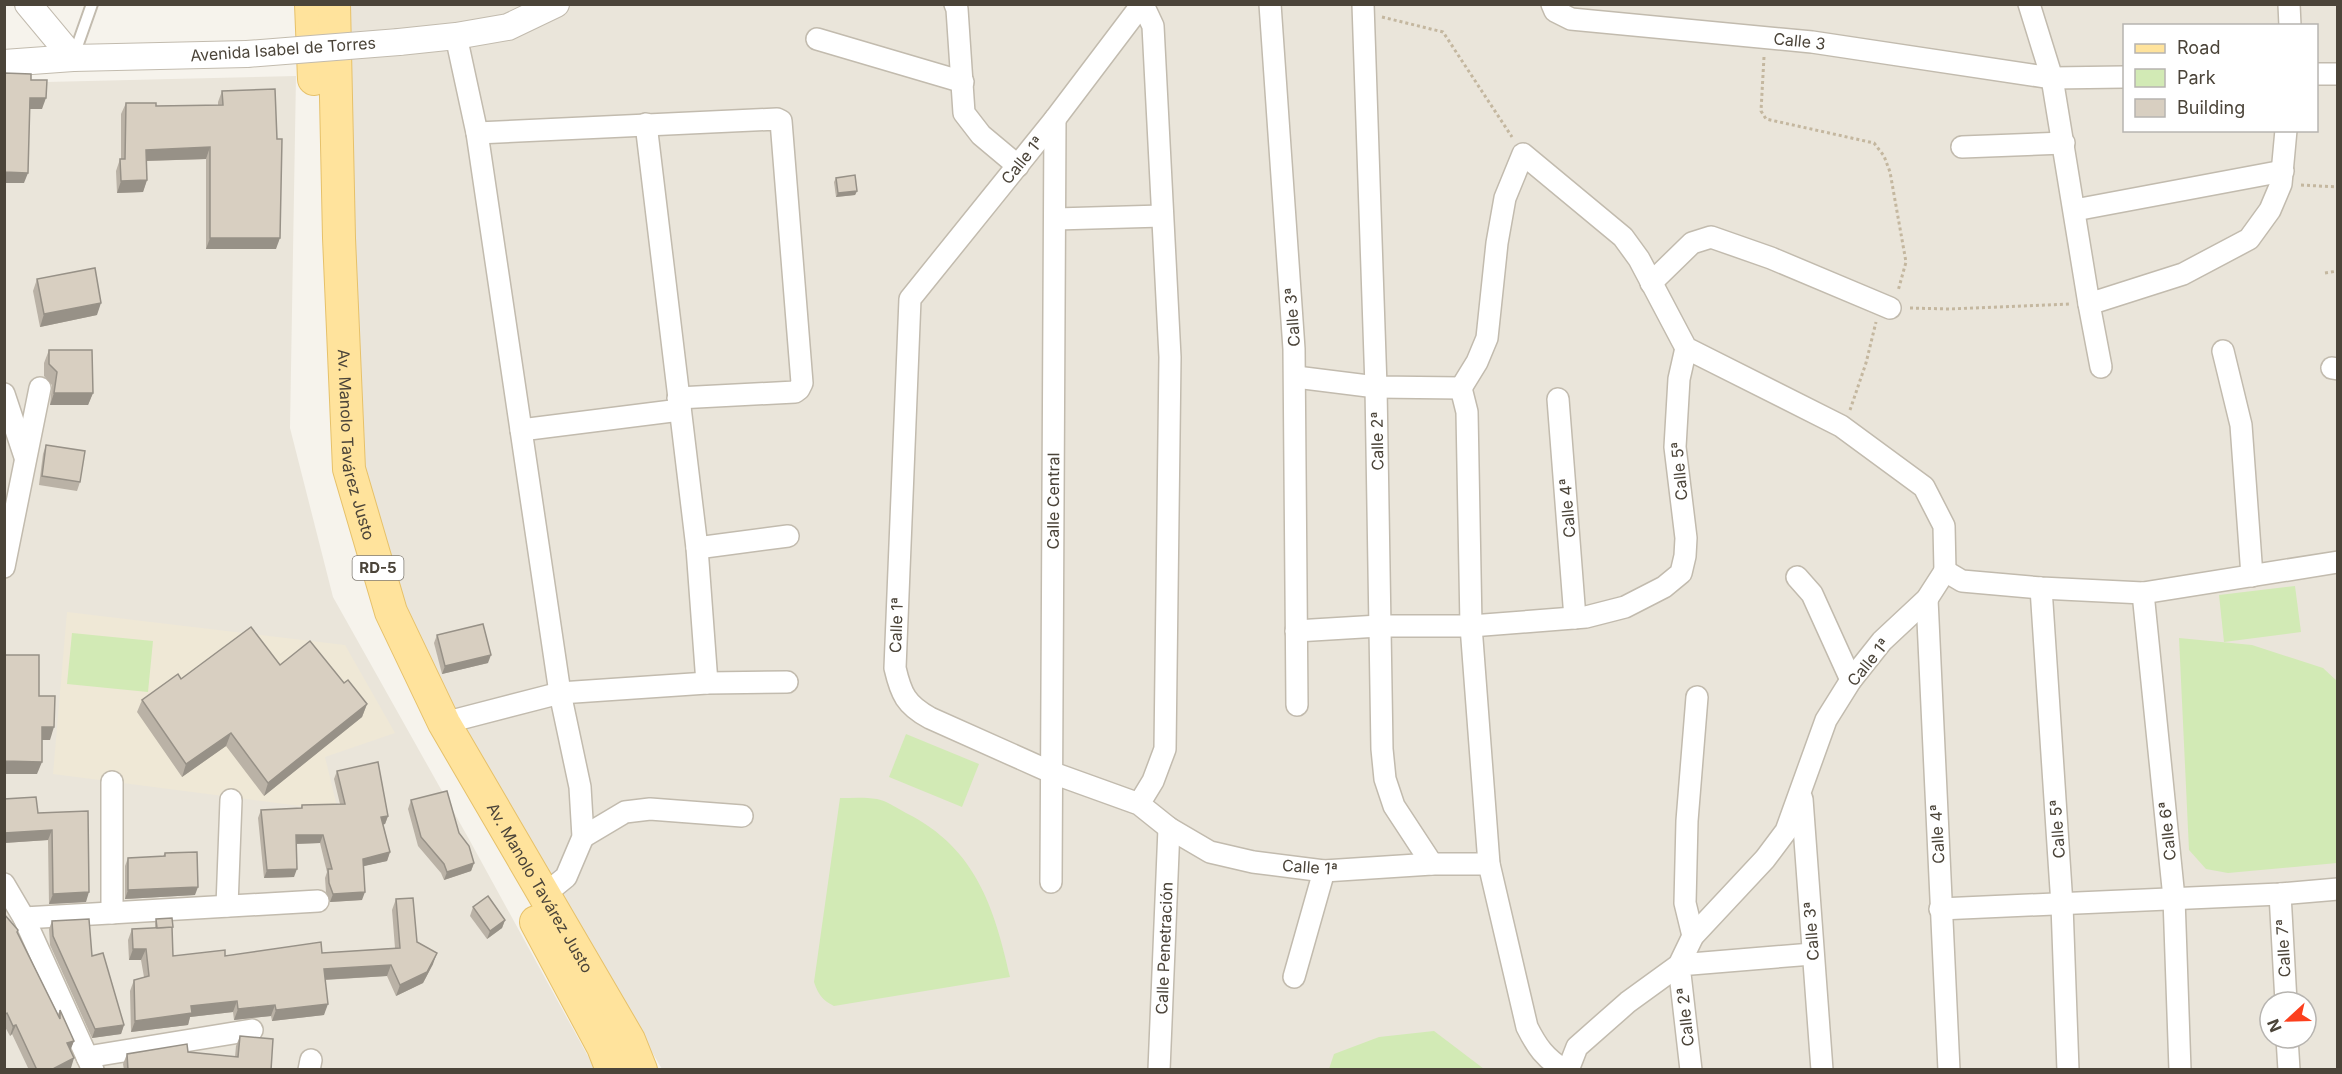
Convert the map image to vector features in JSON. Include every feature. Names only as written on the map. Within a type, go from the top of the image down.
[{"type":"main road","name":"Av. Manolo Tavárez Justo","points":[[311,4],[326,366],[338,483],[374,620],[425,724],[551,947],[603,1047],[612,1070]]},
{"type":"main road","name":"Av. Manolo Tavárez Justo","points":[[334,4],[339,238],[349,469],[391,612],[444,723],[629,1040],[641,1070]]},
{"type":"street","points":[[28,4],[72,58]]},
{"type":"street","name":"Avenida Isabel de Torres","points":[[4,63],[72,58],[247,54],[456,36],[508,27],[556,4]]},
{"type":"street","points":[[955,4],[964,113],[981,135],[1017,166]]},
{"type":"street","name":"Calle 3ª","points":[[1270,4],[1296,377],[1297,705]]},
{"type":"street","name":"Calle 3","points":[[1552,4],[1556,11],[1571,19],[1812,42],[2052,78],[2123,76]]},
{"type":"street","points":[[2029,4],[2052,78],[2101,367]]},
{"type":"street","points":[[2289,4],[2289,24]]},
{"type":"street","name":"Calle 2ª","points":[[1363,8],[1376,387],[1382,749],[1385,778],[1394,806],[1432,864]]},
{"type":"street","name":"Calle 1ª","points":[[1162,216],[1153,26],[1146,11],[1136,12],[1055,119],[910,299],[895,668],[900,690],[914,710],[1053,773],[1139,804],[1169,828],[1210,852],[1253,862],[1324,871],[1432,864],[1489,864]]},
{"type":"street","points":[[456,36],[477,133],[560,693],[580,787],[583,837],[566,877],[545,894]]},
{"type":"street","points":[[817,39],[963,82]]},
{"type":"street","points":[[2318,74],[2337,74]]},
{"type":"street","points":[[477,133],[777,119],[783,126],[802,383],[800,389],[795,392],[679,404],[521,429]]},
{"type":"street","name":"Calle Central","points":[[1051,882],[1055,119]]},
{"type":"street","points":[[646,124],[697,548],[707,683]]},
{"type":"street","points":[[2089,304],[2183,274],[2249,239],[2270,210],[2282,178],[2286,132]]},
{"type":"street","points":[[1962,147],[2064,143]]},
{"type":"street","points":[[1296,377],[1376,387],[1461,388],[1477,362],[1487,338],[1497,243],[1505,198],[1523,154],[1623,237],[1639,259],[1686,348],[1841,426],[1924,488],[1944,526],[1945,571],[1962,581],[2142,593],[2337,562]]},
{"type":"street","points":[[2075,210],[2282,178]]},
{"type":"street","points":[[1056,219],[1162,216],[1170,357],[1165,749],[1152,781],[1139,804]]},
{"type":"street","points":[[1651,283],[1692,243],[1711,237],[1771,258],[1890,308]]},
{"type":"street","name":"Calle 5ª","points":[[1575,618],[1625,607],[1664,587],[1681,573],[1686,538],[1675,447],[1679,379],[1686,348]]},
{"type":"street","points":[[2223,351],[2241,425],[2252,576]]},
{"type":"street","points":[[4,567],[40,388]]},
{"type":"street","name":"Calle 1ª","points":[[1461,388],[1467,412],[1471,626],[1489,864],[1527,1028],[1537,1047],[1549,1060],[1566,1070],[1578,1047],[1628,1002],[1679,965],[1693,936],[1765,859],[1786,831],[1826,720],[1851,680],[1882,642],[1926,599],[1945,571]]},
{"type":"street","points":[[4,394],[26,458]]},
{"type":"street","name":"Calle 4ª","points":[[1558,399],[1575,618]]},
{"type":"street","points":[[697,548],[788,536]]},
{"type":"street","points":[[1797,577],[1812,594],[1851,680]]},
{"type":"street","name":"Calle 5ª","points":[[2041,588],[2062,905],[2068,1070]]},
{"type":"street","name":"Calle 6ª","points":[[2142,593],[2174,898],[2180,1070]]},
{"type":"street","name":"Calle 4ª","points":[[1926,599],[1949,1070]]},
{"type":"street","points":[[1296,631],[1379,626],[1471,626],[1575,618]]},
{"type":"street","points":[[444,723],[560,693],[707,683],[787,682]]},
{"type":"street","points":[[1693,936],[1685,903],[1687,821],[1697,697]]},
{"type":"street","points":[[112,782],[112,913]]},
{"type":"street","name":"Calle 3ª","points":[[1801,792],[1822,1070]]},
{"type":"street","points":[[227,906],[231,800]]},
{"type":"street","points":[[583,837],[626,812],[650,809],[742,816]]},
{"type":"street","name":"Calle Penetración","points":[[1159,1070],[1169,828]]},
{"type":"street","points":[[1294,977],[1324,871]]},
{"type":"street","points":[[4,884],[24,918],[90,1063],[252,1030]]},
{"type":"street","points":[[1940,909],[2062,905],[2337,889]]},
{"type":"street","name":"Calle 7ª","points":[[2280,894],[2285,990]]},
{"type":"street","points":[[24,918],[318,901]]},
{"type":"street","points":[[1679,965],[1812,954]]},
{"type":"street","name":"Calle 2ª","points":[[1679,965],[1691,1070]]},
{"type":"street","points":[[2288,1050],[2289,1070]]},
{"type":"lane","points":[[72,58],[92,4]]},
{"type":"path","points":[[1363,8],[1443,32],[1523,154]]},
{"type":"path","points":[[1765,37],[1762,115],[1771,121],[1874,143],[1884,156],[1890,172],[1906,262],[1890,308]]},
{"type":"path","points":[[2282,178],[2337,187]]},
{"type":"path","points":[[2325,273],[2337,271]]},
{"type":"path","points":[[1841,426],[1854,399],[1878,312],[1890,308],[1949,309],[2089,304]]},
{"type":"shaded area","points":[[346,5],[2337,5],[2337,1069],[662,1069],[395,619],[361,476]]},
{"type":"shaded area","points":[[296,76],[290,428],[333,597],[595,1069],[5,1069],[4,83]]},
{"type":"shaded area","points":[[67,612],[345,645],[395,733],[325,757],[338,811],[53,774]]},
{"type":"green space","points":[[2295,586],[2301,632],[2224,642],[2219,595]]},
{"type":"green space","points":[[72,633],[153,641],[148,692],[67,684]]},
{"type":"green space","points":[[2179,638],[2252,645],[2323,668],[2337,681],[2337,863],[2228,873],[2206,869],[2189,850]]},
{"type":"green space","points":[[906,734],[979,764],[962,807],[889,777]]},
{"type":"green space","points":[[840,798],[868,798],[884,801],[930,827],[950,844],[978,882],[989,904],[1010,977],[834,1006],[823,999],[814,982]]},
{"type":"green space","points":[[1434,1031],[1484,1069],[1329,1069],[1334,1054],[1379,1037]]},
{"type":"building","points":[[4,73],[31,74],[31,80],[47,80],[46,98],[30,98],[28,173],[4,172]]},
{"type":"building","points":[[275,89],[277,139],[282,139],[280,238],[210,238],[210,147],[146,150],[147,180],[121,181],[120,159],[125,159],[126,103],[156,103],[156,106],[223,105],[222,91]]},
{"type":"building","points":[[855,175],[857,191],[838,193],[836,178]]},
{"type":"building","points":[[95,268],[101,303],[44,314],[37,279]]},
{"type":"building","points":[[49,350],[92,350],[93,393],[54,393],[57,372],[49,364]]},
{"type":"building","points":[[46,445],[85,451],[80,482],[42,476]]},
{"type":"building","points":[[483,624],[491,655],[445,666],[437,635]]},
{"type":"building","points":[[251,627],[280,665],[310,641],[344,683],[348,680],[367,704],[268,783],[231,733],[186,764],[142,700],[178,674],[181,679]]},
{"type":"building","points":[[4,655],[39,655],[39,696],[55,696],[54,727],[42,727],[42,762],[4,761]]},
{"type":"building","points":[[378,762],[388,816],[381,817],[390,852],[363,859],[365,892],[333,894],[328,869],[332,869],[323,835],[296,835],[297,869],[267,870],[261,810],[302,808],[302,805],[345,804],[337,771]]},
{"type":"building","points":[[447,791],[459,833],[469,846],[474,863],[447,872],[444,864],[421,837],[411,800]]},
{"type":"building","points":[[36,797],[38,813],[88,811],[89,892],[53,894],[52,830],[4,833],[4,799]]},
{"type":"building","points":[[197,852],[198,887],[128,890],[128,858]]},
{"type":"building","points":[[488,896],[505,920],[490,931],[473,907]]},
{"type":"building","points":[[413,898],[417,942],[437,953],[427,972],[400,985],[391,965],[324,969],[328,1004],[276,1010],[275,1005],[238,1009],[237,1001],[191,1006],[192,1013],[135,1021],[134,980],[149,976],[146,949],[133,949],[132,929],[172,927],[173,956],[225,950],[225,956],[321,942],[322,953],[400,948],[396,899]]},
{"type":"building","points":[[4,914],[18,930],[60,1019],[60,1010],[74,1041],[67,1043],[74,1058],[51,1070],[37,1070],[16,1025],[13,1026],[7,1013],[4,1015]]},
{"type":"building","points":[[172,918],[173,927],[157,928],[156,919]]},
{"type":"building","points":[[89,919],[92,956],[103,953],[124,1025],[95,1029],[53,936],[52,921]]},
{"type":"building","points":[[240,1036],[273,1039],[271,1070],[128,1070],[127,1054],[187,1044],[188,1052],[238,1057]]}]
